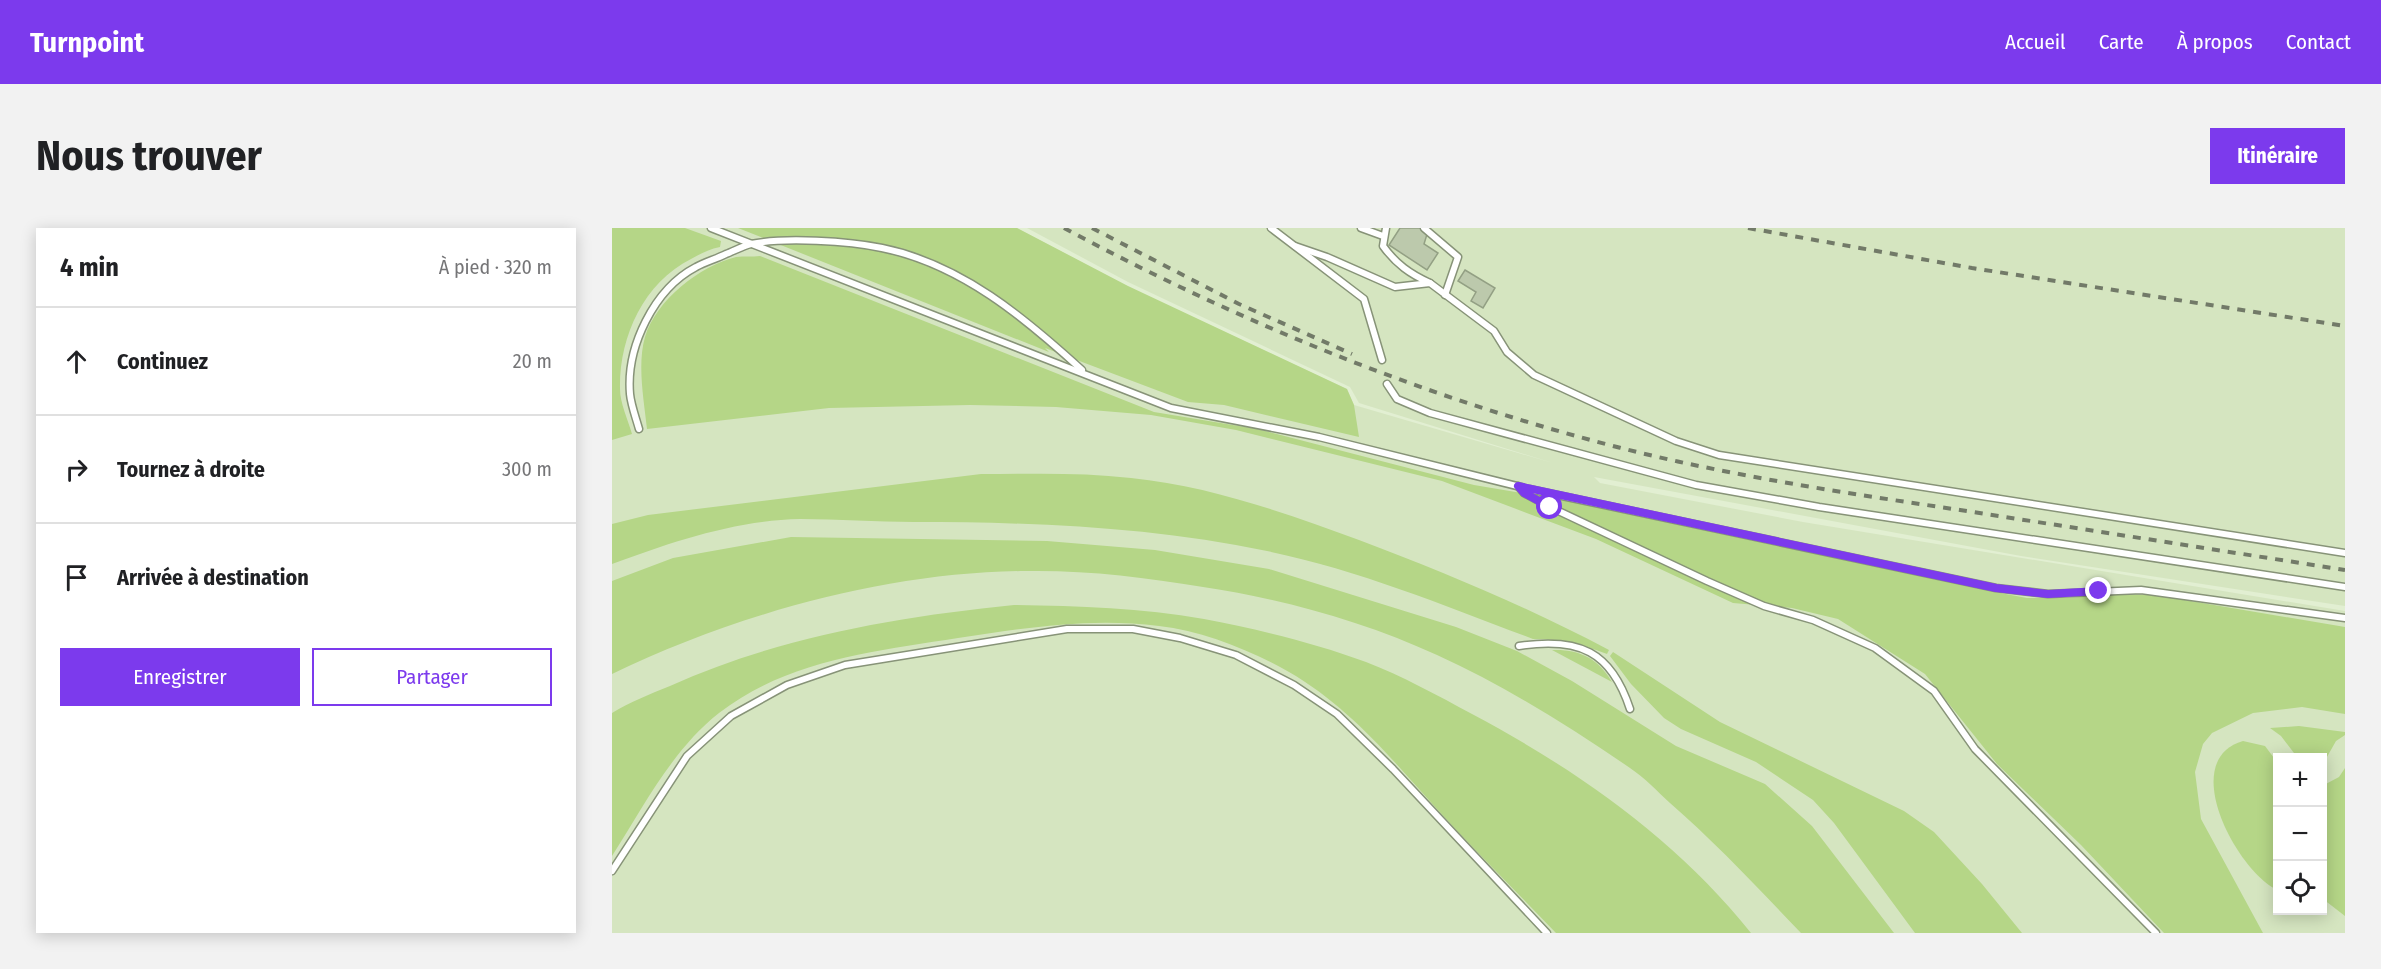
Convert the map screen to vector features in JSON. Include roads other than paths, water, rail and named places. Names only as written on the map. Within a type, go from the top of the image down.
[{"type":"lane","points":[[711,228],[1085,372],[1171,408],[1319,437],[1518,486],[1996,588],[2048,594],[2141,590],[2210,597],[2345,618]]},
{"type":"lane","points":[[1271,228],[1364,299],[1382,360]]},
{"type":"lane","points":[[1361,228],[1383,236]]},
{"type":"lane","points":[[1386,228],[1383,246],[1390,256],[1409,274],[1430,283],[1494,331],[1507,352],[1534,375],[1676,441],[1719,455],[2345,553]]},
{"type":"lane","points":[[1424,228],[1458,257],[1445,295]]},
{"type":"lane","points":[[639,429],[630,394],[632,358],[643,327],[667,290],[695,267],[750,244],[819,241],[883,248],[927,264],[967,281],[1009,307],[1085,372]]},
{"type":"lane","points":[[1295,246],[1327,257],[1395,287],[1430,283]]},
{"type":"lane","points":[[1388,384],[1396,399],[1430,413],[1696,484],[1819,507],[2345,587]]},
{"type":"lane","points":[[1518,486],[1524,493],[1550,507],[1707,582],[1764,606],[1813,620],[1875,648],[1934,691],[1975,749],[2156,933]]},
{"type":"lane","points":[[612,871],[687,756],[731,716],[787,685],[845,665],[1067,628],[1133,628],[1180,638],[1236,655],[1294,685],[1337,714],[1547,933]]},
{"type":"lane","points":[[1519,646],[1559,644],[1597,655],[1616,673],[1630,709]]},
{"type":"railway","points":[[1064,228],[1198,295],[1334,354],[1474,405],[1617,447],[1702,467],[1788,483],[2345,570]]},
{"type":"railway","points":[[1092,228],[1239,304],[1352,354]]},
{"type":"railway","points":[[1748,228],[1972,268],[2345,326]]}]
